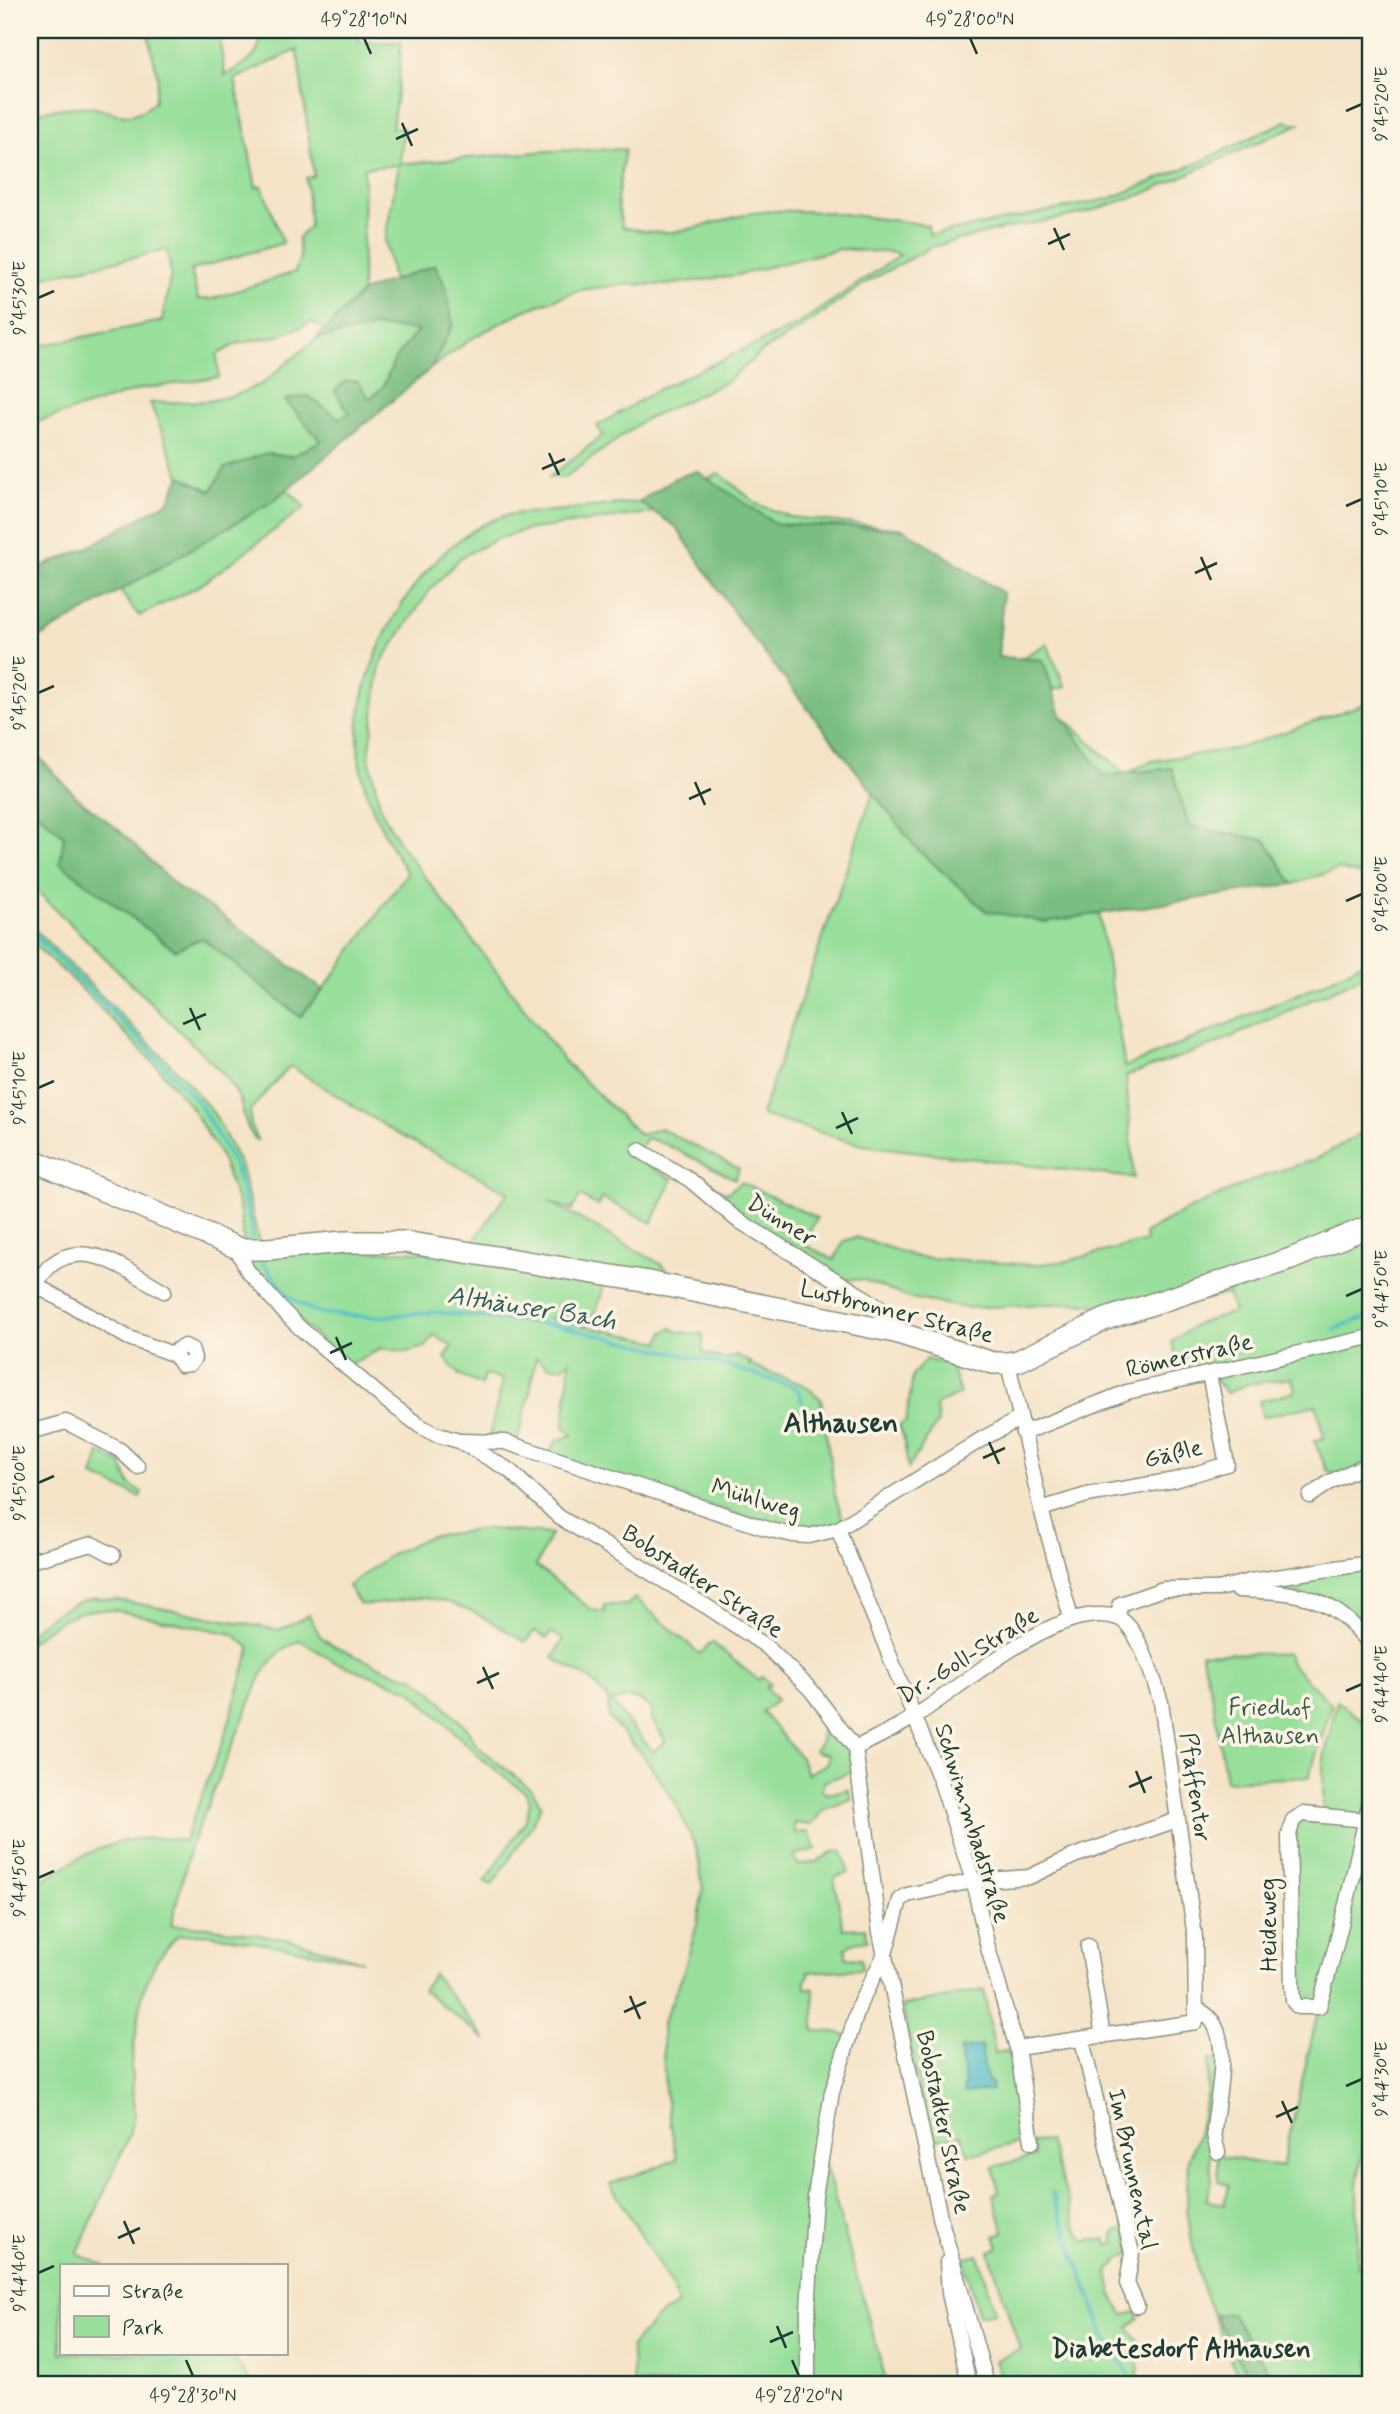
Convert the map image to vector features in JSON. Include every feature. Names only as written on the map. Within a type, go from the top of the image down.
[{"type":"street","name":"Dünner","points":[[639,1150],[690,1180],[736,1219],[883,1309],[895,1332]]},
{"type":"street","points":[[30,1159],[240,1249]]},
{"type":"street","name":"Lustbronner Straße","points":[[240,1249],[267,1250],[356,1241],[404,1242],[643,1281],[895,1332],[993,1363],[1008,1363],[1018,1361],[1106,1319],[1291,1259],[1370,1226]]},
{"type":"street","name":"Bobstadter Straße","points":[[240,1249],[247,1270],[300,1328],[384,1399],[420,1426],[459,1441],[509,1470],[559,1517],[709,1608],[766,1646],[811,1690],[855,1748],[880,1932],[945,2232],[986,2384]]},
{"type":"street","points":[[164,1292],[103,1257],[88,1254],[50,1265],[33,1283],[129,1338],[175,1355]]},
{"type":"street","name":"Römerstraße","points":[[1021,1426],[1127,1392],[1370,1337]]},
{"type":"street","name":"Dr.-Goll-Straße","points":[[855,1748],[916,1716],[1023,1642],[1071,1618],[1041,1508],[1008,1363]]},
{"type":"street","name":"Gäßle","points":[[1041,1508],[1087,1495],[1175,1480],[1227,1464],[1209,1374]]},
{"type":"street","points":[[30,1432],[66,1422],[120,1450],[138,1467]]},
{"type":"street","name":"Mühlweg","points":[[459,1441],[505,1442],[783,1534],[809,1535],[838,1529],[982,1438],[1021,1426]]},
{"type":"street","points":[[1310,1496],[1330,1482],[1370,1463]]},
{"type":"street","name":"Schwimmbadstraße","points":[[838,1529],[916,1716],[973,1881],[988,1948],[1017,2049],[1032,2142]]},
{"type":"street","points":[[30,1561],[92,1544],[113,1555]]},
{"type":"street","points":[[1218,1590],[1250,1581],[1370,1563]]},
{"type":"street","points":[[1071,1618],[1089,1615],[1118,1618],[1120,1604],[1163,1589],[1284,1592],[1322,1601],[1359,1629],[1370,1644]]},
{"type":"street","name":"Pfaffentor","points":[[1118,1618],[1131,1627],[1161,1702],[1195,1937],[1196,2015]]},
{"type":"street","points":[[1366,1820],[1370,1800]]},
{"type":"street","name":"Heideweg","points":[[1303,1814],[1366,1820],[1319,2007],[1298,2007],[1293,2001],[1289,1835],[1293,1819],[1303,1814]]},
{"type":"street","points":[[808,2384],[808,2310],[815,2196],[832,2092],[860,2004],[885,1954],[900,1900],[907,1895],[973,1881],[1029,1877],[1074,1856],[1177,1820]]},
{"type":"street","points":[[1088,1945],[1103,2036]]},
{"type":"street","points":[[1017,2049],[1103,2036],[1205,2012],[1216,2031],[1223,2059],[1214,2133],[1218,2152]]},
{"type":"street","name":"Im Brunnental","points":[[1082,2040],[1132,2253],[1127,2283],[1137,2306]]},
{"type":"street","points":[[945,2232],[949,2293],[968,2384]]},
{"type":"green space","points":[[147,30],[218,30],[225,75],[246,63],[256,53],[260,30],[358,30],[359,42],[401,42],[392,128],[403,128],[400,164],[548,151],[625,149],[617,200],[622,227],[658,232],[680,231],[762,212],[812,211],[928,225],[930,235],[1109,199],[1200,162],[1286,121],[1299,124],[1143,194],[1081,214],[931,247],[867,282],[803,327],[764,350],[728,381],[644,420],[564,478],[550,477],[603,435],[597,426],[661,388],[797,325],[900,255],[839,249],[733,276],[666,285],[627,284],[580,290],[523,311],[474,337],[431,368],[453,324],[435,265],[393,281],[385,240],[399,165],[364,168],[362,292],[325,330],[312,322],[278,336],[236,344],[217,355],[219,377],[141,389],[30,424],[30,325],[34,347],[162,321],[171,274],[167,250],[30,280],[30,113],[68,107],[91,107],[129,115],[154,103],[158,78]],"holes":[[[297,50],[314,176],[306,178],[310,226],[298,238],[300,257],[295,272],[212,299],[198,299],[191,270],[283,243],[262,186],[256,187],[235,79]]]},
{"type":"green space","points":[[435,265],[446,287],[453,325],[431,368],[273,501],[30,643],[30,571],[85,549],[169,501],[180,476],[211,491],[225,468],[266,453],[292,456],[321,441],[285,400],[308,396],[339,418],[350,414],[335,391],[346,381],[357,381],[370,399],[383,387],[395,359],[418,330],[376,327],[316,339],[362,292]]},
{"type":"green space","points":[[376,327],[419,330],[395,359],[383,387],[351,414],[339,419],[308,396],[286,400],[322,441],[292,456],[266,453],[211,491],[180,476],[150,403],[208,401],[236,395],[262,384],[316,339]]},
{"type":"green space","points":[[697,471],[776,524],[904,529],[1003,593],[998,657],[1043,660],[1061,715],[1104,776],[1172,768],[1189,826],[1265,840],[1293,884],[1045,922],[986,911],[918,850],[741,623],[676,527],[639,502],[675,478]]},
{"type":"green space","points":[[719,473],[757,504],[790,517],[904,529],[776,524],[707,479]]},
{"type":"green space","points":[[287,489],[305,507],[201,585],[139,616],[120,591],[273,501]]},
{"type":"green space","points":[[639,502],[657,512],[526,530],[497,539],[461,557],[430,590],[380,664],[369,757],[381,810],[400,844],[564,1061],[640,1135],[660,1128],[739,1169],[735,1179],[665,1144],[646,1138],[639,1150],[631,1144],[633,1157],[673,1179],[652,1223],[602,1198],[598,1206],[580,1196],[572,1210],[548,1201],[661,1264],[688,1291],[608,1275],[594,1316],[548,1318],[660,1342],[663,1333],[671,1328],[679,1332],[703,1334],[703,1353],[726,1359],[736,1355],[752,1363],[749,1365],[804,1385],[821,1399],[835,1495],[845,1525],[809,1536],[547,1456],[556,1441],[572,1435],[564,1427],[570,1360],[563,1367],[549,1367],[536,1357],[530,1393],[516,1445],[488,1441],[503,1379],[484,1375],[481,1385],[459,1375],[445,1358],[452,1346],[434,1335],[426,1347],[407,1352],[382,1348],[347,1366],[247,1270],[239,1206],[220,1155],[191,1107],[156,1065],[72,979],[30,941],[30,925],[183,1077],[215,1115],[241,1167],[261,1250],[466,1252],[508,1192],[396,1133],[290,1066],[250,1110],[251,1125],[258,1141],[247,1126],[237,1095],[222,1073],[30,884],[30,806],[64,836],[60,863],[175,950],[202,937],[300,1017],[323,990],[407,873],[385,835],[367,795],[360,766],[358,731],[364,694],[375,656],[393,620],[415,586],[441,556],[470,533],[501,517],[516,513]]},
{"type":"green space","points":[[1047,644],[1065,687],[1053,690],[1043,660],[1020,659]]},
{"type":"green space","points":[[1370,702],[1370,872],[1365,876],[1339,869],[1293,884],[1265,840],[1189,826],[1172,768],[1104,777],[1061,715],[1125,774],[1152,761],[1239,748]]},
{"type":"green space","points":[[30,748],[78,798],[121,832],[179,889],[216,911],[323,990],[300,1017],[202,938],[175,950],[60,863],[64,836],[30,806]]},
{"type":"green space","points":[[873,793],[918,850],[1045,922],[1099,913],[1125,1067],[1322,984],[1370,959],[1370,973],[1214,1045],[1126,1076],[1134,1178],[862,1145],[761,1115]]},
{"type":"green space","points":[[1370,1128],[1370,1463],[1340,1477],[1327,1470],[1314,1441],[1324,1438],[1316,1405],[1262,1416],[1259,1401],[1295,1392],[1292,1378],[1248,1384],[1227,1393],[1209,1374],[1185,1379],[1172,1342],[1197,1324],[1234,1312],[1228,1294],[1106,1319],[1115,1307],[1074,1303],[967,1308],[909,1298],[864,1280],[834,1279],[736,1219],[699,1179],[727,1193],[741,1182],[817,1218],[803,1244],[834,1260],[844,1241],[856,1237],[917,1257],[1034,1265],[1067,1261],[1146,1241],[1145,1233],[1183,1212],[1260,1177],[1316,1159]]},
{"type":"green space","points":[[926,1359],[951,1365],[960,1394],[936,1405],[938,1422],[908,1468],[899,1426],[906,1421],[913,1375]]},
{"type":"green space","points":[[100,1453],[121,1463],[130,1485],[142,1492],[140,1497],[93,1476]]},
{"type":"green space","points":[[487,1529],[551,1534],[536,1566],[592,1610],[605,1612],[604,1605],[627,1605],[635,1598],[700,1654],[712,1642],[758,1680],[762,1677],[770,1684],[766,1688],[777,1700],[762,1712],[801,1758],[807,1774],[826,1764],[829,1755],[814,1751],[821,1741],[822,1718],[828,1712],[855,1748],[858,1770],[825,1781],[820,1790],[828,1794],[848,1789],[852,1799],[823,1810],[811,1825],[794,1823],[795,1833],[808,1832],[816,1849],[793,1856],[799,1865],[816,1862],[832,1852],[842,1851],[849,1873],[834,1878],[843,1929],[865,1928],[868,1941],[846,1947],[846,1958],[861,1959],[862,1969],[808,1972],[805,1988],[814,1989],[814,2031],[850,2036],[822,2153],[887,2384],[634,2384],[631,2346],[660,2315],[678,2305],[674,2290],[610,2184],[677,2159],[665,2092],[662,2025],[683,1974],[697,1924],[703,1889],[697,1850],[675,1802],[646,1759],[609,1718],[608,1699],[591,1680],[553,1658],[563,1639],[551,1632],[547,1638],[535,1631],[525,1642],[477,1614],[438,1600],[416,1598],[360,1604],[348,1586],[391,1554],[430,1536]],"holes":[[[629,1698],[640,1700],[651,1709],[651,1717],[665,1741],[653,1752],[611,1702]]]},
{"type":"green space","points":[[1370,1563],[1370,1644],[1322,1601],[1284,1592],[1269,1578]]},
{"type":"green space","points":[[95,1598],[118,1600],[279,1630],[309,1615],[320,1636],[335,1647],[395,1673],[413,1677],[430,1690],[467,1729],[477,1746],[532,1790],[541,1805],[530,1828],[492,1885],[485,1882],[526,1820],[530,1802],[526,1793],[482,1759],[410,1690],[335,1662],[300,1640],[278,1653],[261,1676],[191,1845],[171,1925],[207,1927],[287,1939],[363,1961],[209,1934],[178,1935],[156,1961],[143,1991],[131,2065],[134,2114],[129,2136],[77,2254],[102,2264],[60,2264],[60,2354],[230,2354],[253,2384],[30,2384],[30,1888],[74,1861],[122,1841],[167,1838],[184,1841],[226,1733],[250,1648],[233,1634],[114,1610],[78,1613],[50,1627],[30,1642],[30,1632],[53,1615],[77,1603]]},
{"type":"green space","name":"Friedhof Althausen","points":[[1201,1653],[1288,1654],[1291,1664],[1332,1705],[1309,1777],[1226,1781],[1213,1702]]},
{"type":"green space","points":[[1337,1701],[1370,1726],[1370,1791],[1364,1818],[1323,1814],[1323,1763]]},
{"type":"green space","points":[[1370,1800],[1370,2107],[1357,2185],[1358,2266],[1370,2275],[1370,2384],[1277,2384],[1231,2313],[1253,2384],[1243,2384],[1202,2287],[1187,2208],[1188,2159],[1198,2135],[1207,2091],[1209,2059],[1223,2059],[1214,2133],[1208,2140],[1212,2179],[1206,2200],[1224,2205],[1229,2185],[1218,2181],[1218,2152],[1224,2157],[1282,2167],[1319,2007],[1298,2007],[1293,1820],[1365,1820]]},
{"type":"green space","points":[[433,1974],[487,2041],[423,1990]]},
{"type":"green space","points":[[984,1990],[995,2053],[1013,2050],[1027,2141],[968,2155],[961,2135],[929,2141],[902,2006]]},
{"type":"green space","points":[[1049,2141],[1078,2231],[1084,2241],[1106,2239],[1108,2245],[1114,2243],[1114,2233],[1126,2228],[1132,2253],[1119,2259],[1108,2272],[1113,2297],[1124,2315],[1137,2312],[1139,2318],[1128,2327],[1140,2343],[1138,2375],[1143,2384],[1004,2384],[995,2360],[1020,2350],[989,2251],[998,2248],[995,2236],[1004,2233],[993,2194],[999,2192],[993,2167],[1035,2156],[1032,2142]]},
{"type":"green space","points":[[978,2255],[995,2312],[979,2315],[963,2259]]},
{"type":"green space","points":[[1231,2313],[1277,2384],[1252,2384],[1215,2315]]},
{"type":"water","points":[[981,2046],[987,2083],[991,2083],[992,2090],[964,2094],[960,2049]]},
{"type":"waterway","name":"Althäuser Bach","points":[[30,931],[150,1050],[200,1105],[235,1166],[252,1238]]},
{"type":"waterway","name":"Althäuser Bach","points":[[261,1261],[290,1297],[309,1309],[326,1314],[374,1317],[436,1312],[560,1326],[721,1364],[792,1386],[800,1392],[802,1402]]},
{"type":"waterway","points":[[1334,1329],[1370,1316]]},
{"type":"waterway","name":"Althäuser Bach","points":[[1052,2193],[1104,2335],[1135,2384]]},
{"type":"district","name":"Althausen","points":[[841,1422]]},
{"type":"district","name":"Diabetesdorf Althausen","points":[[1181,2348]]}]
